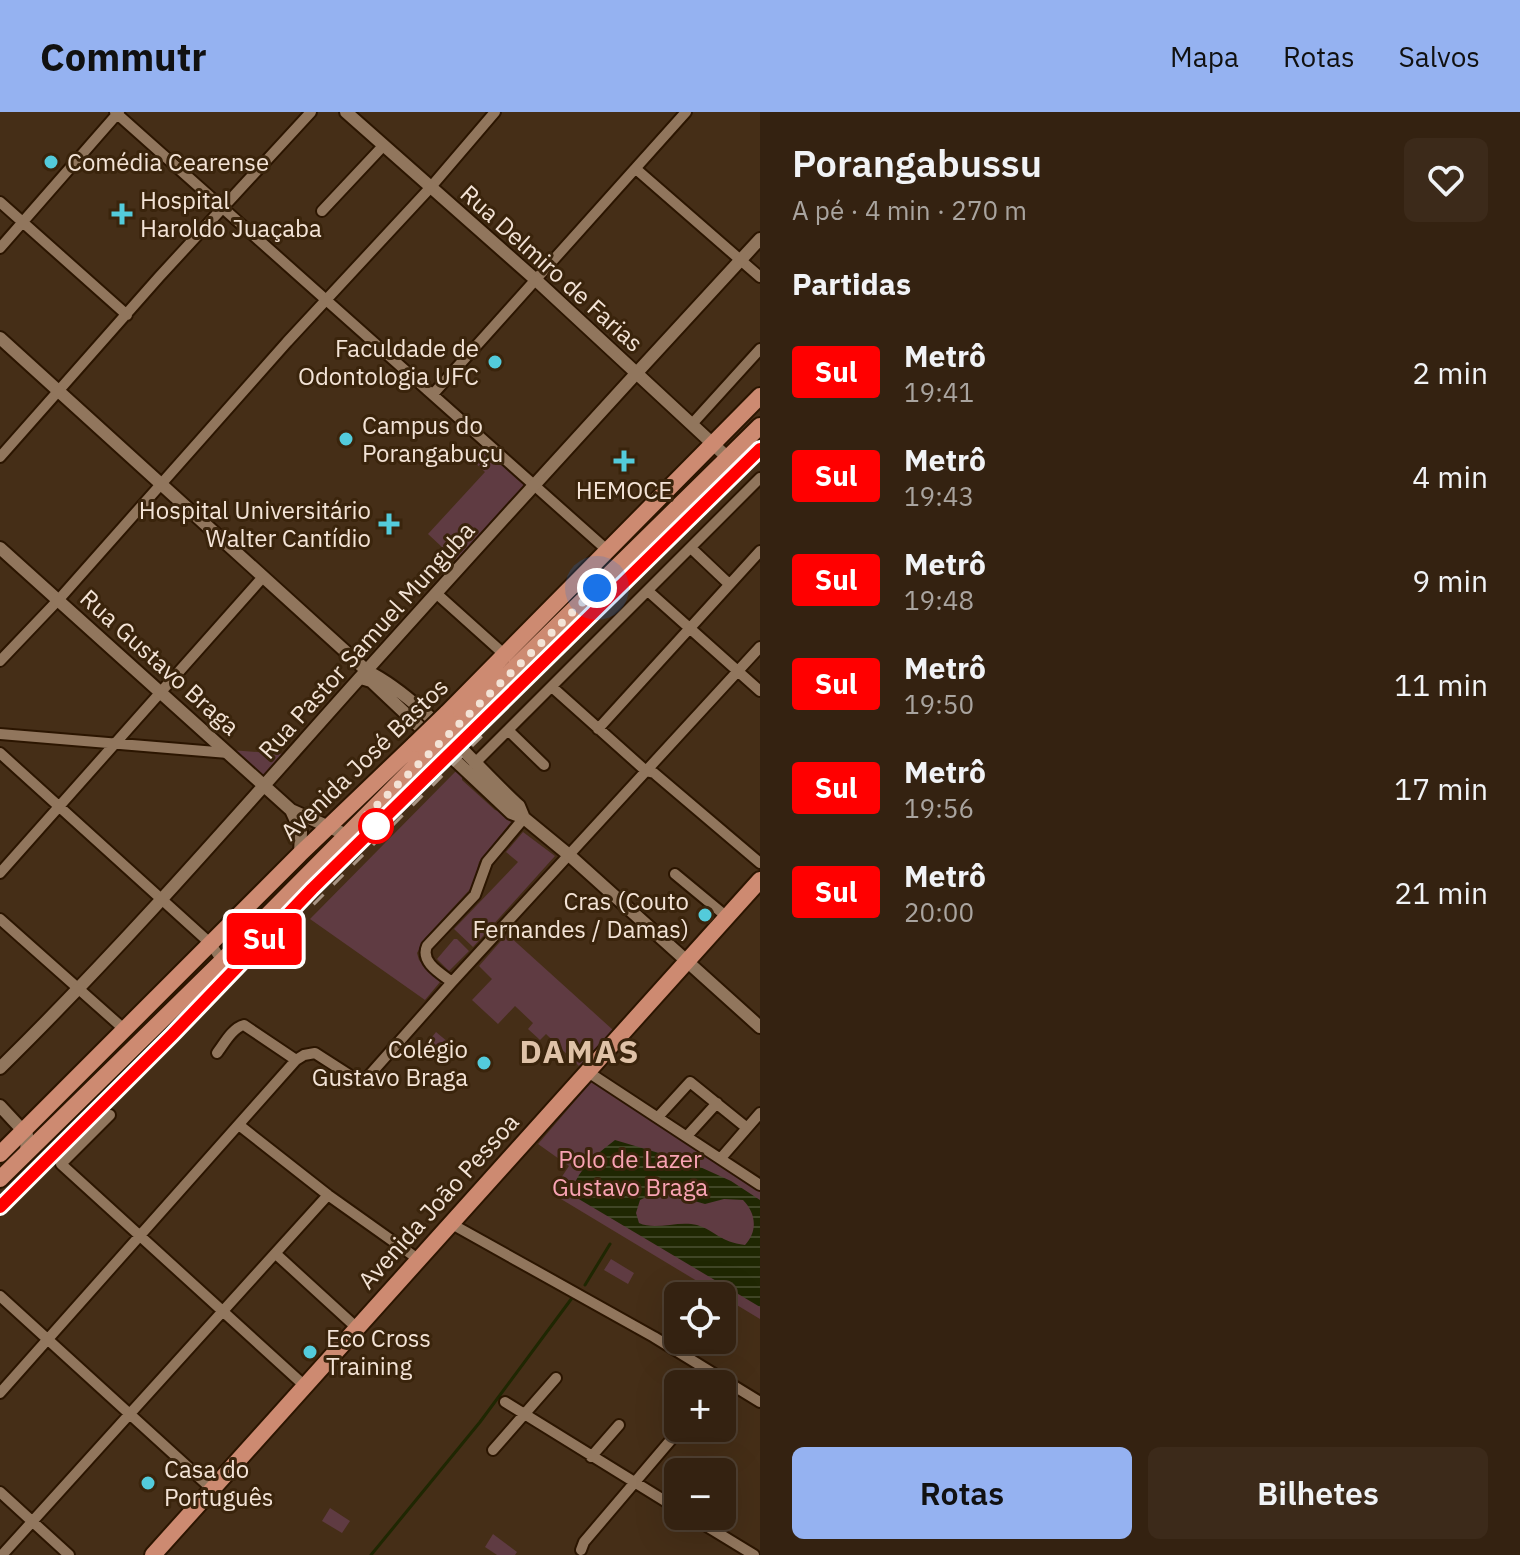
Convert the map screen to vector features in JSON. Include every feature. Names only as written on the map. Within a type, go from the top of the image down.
[{"type":"main road","name":"Avenida José Bastos","points":[[452,719],[505,655],[760,396]]},
{"type":"main road","name":"Avenida José Bastos","points":[[0,1154],[327,827],[420,749],[760,426]]},
{"type":"main road","name":"Avenida José Bastos","points":[[0,1179],[347,835],[420,749]]},
{"type":"main road","name":"Avenida João Pessoa","points":[[153,1555],[759,883]]},
{"type":"street","points":[[0,457],[222,207],[311,112]]},
{"type":"street","name":"Rua Delmiro de Farias","points":[[346,112],[536,280],[728,458]]},
{"type":"street","points":[[2,655],[57,600],[495,112]]},
{"type":"street","points":[[434,393],[686,112]]},
{"type":"street","points":[[0,248],[117,113],[607,550]]},
{"type":"street","points":[[322,211],[383,146]]},
{"type":"street","points":[[636,169],[760,277]]},
{"type":"street","points":[[0,202],[127,315]]},
{"type":"street","name":"Rua Pastor Samuel Munguba","points":[[0,1068],[80,989],[163,899],[635,372],[760,239]]},
{"type":"street","points":[[0,338],[263,577],[511,813],[524,818],[569,855],[760,1027]]},
{"type":"street","points":[[692,424],[760,349]]},
{"type":"street","points":[[474,764],[759,482]]},
{"type":"street","name":"Rua Gustavo Braga","points":[[0,548],[291,810],[347,835]]},
{"type":"street","points":[[691,548],[729,584]]},
{"type":"street","points":[[598,729],[760,551]]},
{"type":"street","points":[[0,873],[263,577]]},
{"type":"street","points":[[648,591],[760,691]]},
{"type":"street","points":[[437,594],[505,655]]},
{"type":"street","points":[[0,1393],[296,1060],[315,1053],[357,1080],[366,1079],[760,647]]},
{"type":"street","points":[[363,674],[386,680],[519,806],[524,818]]},
{"type":"street","points":[[552,687],[646,771],[654,773],[760,863]]},
{"type":"street","points":[[508,730],[544,765]]},
{"type":"street","points":[[0,734],[228,753]]},
{"type":"street","points":[[0,753],[163,899],[211,944],[222,961]]},
{"type":"street","points":[[291,810],[301,832],[300,854]]},
{"type":"street","points":[[452,982],[426,959],[424,952],[475,895],[487,862],[524,818]]},
{"type":"street","points":[[675,874],[727,917]]},
{"type":"street","points":[[0,919],[125,1030]]},
{"type":"street","points":[[217,1053],[239,1026],[244,1025],[296,1060]]},
{"type":"street","points":[[588,1072],[760,1185]]},
{"type":"street","points":[[658,1117],[690,1082],[747,1128]]},
{"type":"street","points":[[687,1136],[717,1103]]},
{"type":"street","points":[[0,1106],[24,1129],[28,1139],[26,1154]]},
{"type":"street","points":[[721,1158],[760,1113]]},
{"type":"street","points":[[110,1115],[61,1164],[306,1387]]},
{"type":"street","points":[[239,1125],[328,1195],[418,1259]]},
{"type":"street","points":[[2,1555],[328,1195]]},
{"type":"street","points":[[450,1223],[703,1370]]},
{"type":"street","points":[[276,1254],[357,1328]]},
{"type":"street","points":[[0,1296],[212,1489]]},
{"type":"street","points":[[493,1450],[556,1378]]},
{"type":"street","points":[[736,1389],[760,1402]]},
{"type":"street","points":[[505,1402],[664,1500]]},
{"type":"street","points":[[591,1457],[619,1425]]},
{"type":"street","points":[[581,1550],[584,1542],[669,1442]]},
{"type":"street","points":[[0,1492],[69,1555]]},
{"type":"street","points":[[713,1530],[754,1555]]},
{"type":"green space","points":[[482,445],[529,488],[459,563],[428,534],[485,472],[469,457]]},
{"type":"green space","points":[[231,750],[284,754],[264,776]]},
{"type":"green space","points":[[457,770],[462,774],[462,780],[511,822],[479,862],[473,886],[425,938],[417,953],[419,960],[440,982],[425,1000],[310,919]]},
{"type":"green space","points":[[523,832],[555,856],[473,947],[454,929],[518,862],[506,852]]},
{"type":"green space","points":[[507,934],[613,1030],[579,1066],[546,1034],[540,1040],[528,1029],[533,1023],[515,1006],[498,1024],[472,1000],[492,979],[479,966]]},
{"type":"green space","points":[[454,939],[469,951],[449,971],[437,959]]},
{"type":"green space","points":[[436,1032],[454,1047],[445,1057],[428,1042]]},
{"type":"green space","name":"Polo de Lazer Gustavo Braga","points":[[593,1080],[760,1190],[760,1319],[736,1305],[736,1282],[699,1282],[551,1193],[569,1166],[538,1144]]},
{"type":"green space","points":[[611,1259],[634,1273],[628,1284],[604,1270]]},
{"type":"green space","points":[[330,1508],[350,1521],[342,1533],[322,1521]]},
{"type":"green space","points":[[493,1534],[517,1552],[515,1555],[497,1555],[485,1547]]},
{"type":"shaded area","points":[[615,1140],[689,1162],[731,1181],[760,1200],[760,1307],[736,1293],[736,1282],[718,1282],[572,1195],[577,1179],[594,1157]],"holes":[[[652,1194],[670,1194],[705,1204],[724,1199],[743,1200],[754,1222],[752,1234],[745,1245],[724,1239],[697,1225],[653,1226],[639,1223],[636,1213],[640,1200]]]},
{"type":"waterway","points":[[585,1285],[610,1244]]},
{"type":"waterway","points":[[371,1555],[480,1422],[572,1298]]},
{"type":"railway","points":[[0,1206],[172,1035],[312,889],[760,449]]},
{"type":"railway","points":[[274,944],[489,729]]},
{"type":"metro line","name":"Sul","points":[[0,1207],[312,889],[760,449]]},
{"type":"place","name":"Comédia Cearense","points":[[51,162]]},
{"type":"place","name":"Hospital Haroldo Juaçaba","points":[[122,214]]},
{"type":"place","name":"Faculdade de Odontologia UFC","points":[[495,362]]},
{"type":"place","name":"Campus do Porangabuçu","points":[[346,439]]},
{"type":"place","name":"HEMOCE","points":[[624,461]]},
{"type":"place","name":"Hospital Universitário Walter Cantídio","points":[[389,524]]},
{"type":"place","name":"Cras (Couto Fernandes / Damas)","points":[[705,915]]},
{"type":"place","name":"Colégio Gustavo Braga","points":[[484,1063]]},
{"type":"place","name":"Eco Cross Training","points":[[310,1352]]},
{"type":"place","name":"Casa do Português","points":[[148,1483]]},
{"type":"district","name":"DAMAS","points":[[580,1051]]},
{"type":"route","points":[[376,826],[367,815],[597,588]]}]
